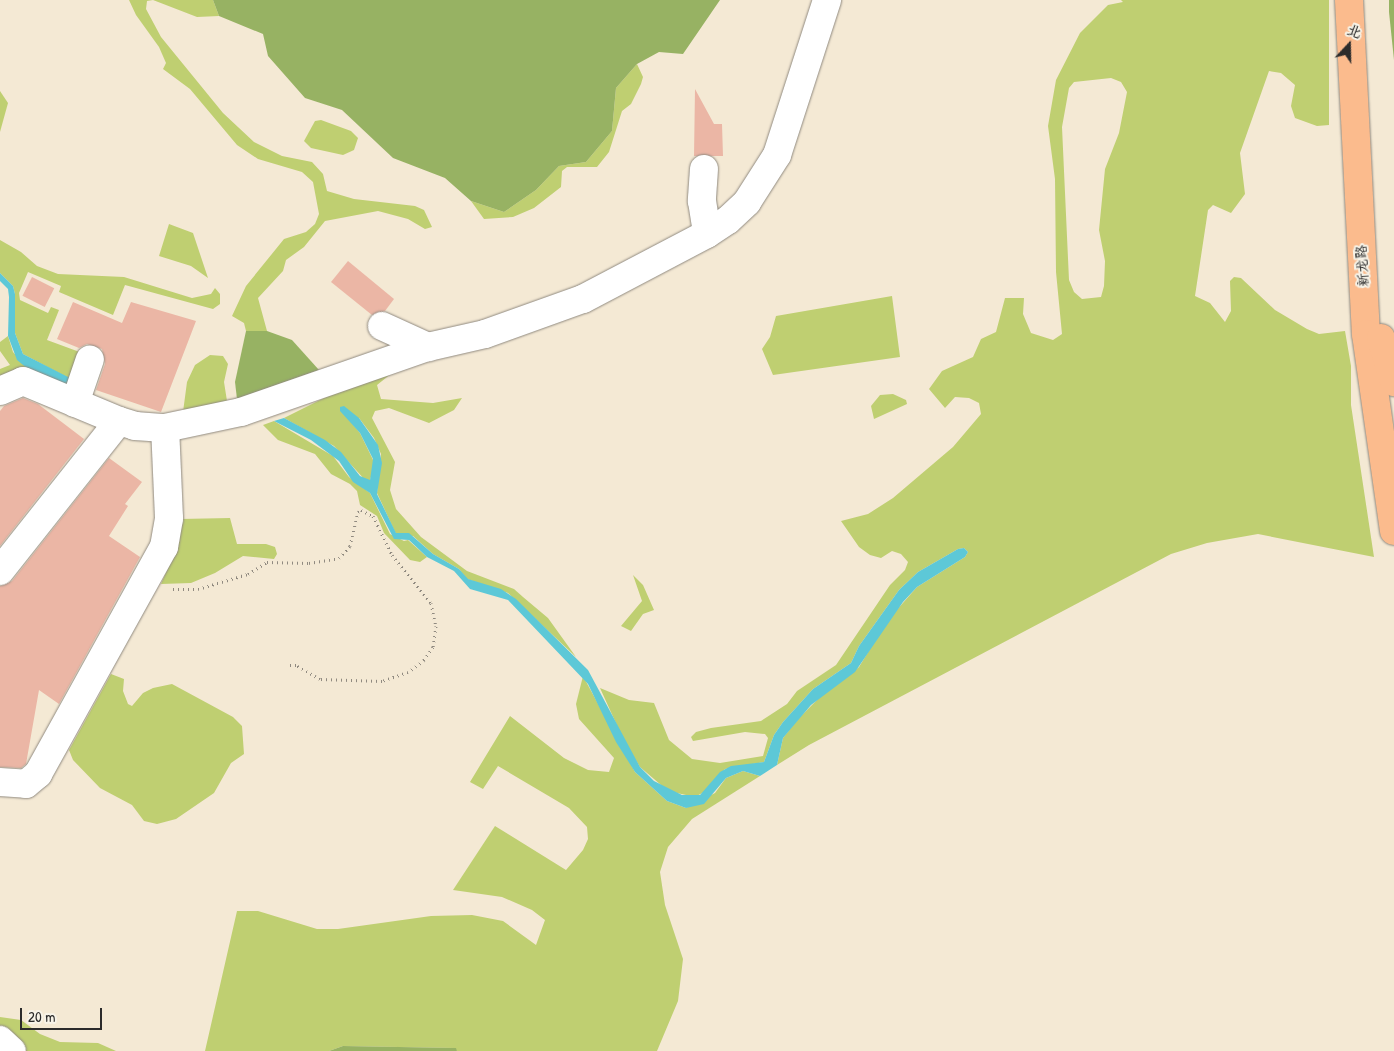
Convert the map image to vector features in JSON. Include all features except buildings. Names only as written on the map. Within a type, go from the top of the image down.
[{"type":"main road","name":"新龙路","points":[[1349,0],[1366,334],[1394,526]]},
{"type":"main road","name":"新龙路","points":[[1360,0],[1379,335],[1394,427]]},
{"type":"main road","points":[[1379,335],[1394,382]]},
{"type":"street","points":[[0,391],[23,381],[119,421],[135,426],[165,428],[241,412],[428,347],[485,334],[583,299],[707,234],[747,202],[777,155],[827,0]]},
{"type":"street","points":[[704,169],[702,201],[707,234]]},
{"type":"street","points":[[382,326],[428,347]]},
{"type":"street","points":[[75,403],[90,359]]},
{"type":"street","points":[[0,571],[119,421]]},
{"type":"street","points":[[0,782],[26,784],[38,774],[164,547],[168,531],[165,428]]},
{"type":"street","points":[[0,1040],[12,1051]]},
{"type":"path","points":[[143,586],[198,589],[248,574],[267,562],[309,563],[340,558],[350,546],[358,512],[367,512],[378,522],[392,555],[431,603],[436,626],[433,647],[424,660],[408,672],[382,680],[320,679],[296,665],[289,665]]},
{"type":"green space","points":[[129,0],[153,0],[147,1],[146,9],[161,37],[223,113],[254,142],[282,156],[312,162],[323,174],[327,191],[354,199],[415,206],[424,210],[432,227],[425,229],[408,219],[378,211],[325,221],[304,247],[286,260],[283,271],[258,298],[267,331],[246,331],[244,323],[232,316],[246,286],[284,239],[306,232],[315,224],[319,214],[313,182],[302,172],[258,159],[237,145],[190,89],[163,69],[166,63],[159,47],[136,15]]},
{"type":"green space","points":[[153,0],[213,0],[219,16],[197,17]]},
{"type":"green space","points":[[213,0],[720,0],[683,54],[659,52],[637,64],[616,88],[612,131],[586,162],[559,166],[536,190],[504,212],[471,201],[445,178],[393,158],[342,110],[305,98],[268,56],[263,34],[219,16]]},
{"type":"green space","points":[[1121,0],[1329,0],[1329,125],[1317,126],[1295,118],[1291,106],[1295,85],[1281,73],[1269,71],[1240,153],[1245,194],[1231,213],[1213,205],[1208,210],[1195,296],[1210,303],[1225,322],[1231,311],[1230,281],[1234,277],[1241,278],[1275,310],[1307,329],[1319,334],[1345,331],[1351,366],[1351,405],[1374,557],[1258,534],[1207,543],[1171,554],[809,745],[777,765],[783,738],[798,719],[820,697],[859,667],[887,621],[917,587],[965,557],[968,552],[964,548],[958,549],[918,572],[899,590],[859,646],[851,663],[813,689],[783,722],[774,735],[764,762],[725,769],[704,792],[695,797],[668,791],[640,767],[625,743],[600,688],[629,700],[654,703],[669,740],[692,759],[720,763],[763,756],[768,738],[765,734],[745,732],[693,741],[691,737],[696,732],[711,728],[761,721],[787,704],[797,691],[836,665],[890,585],[905,570],[908,562],[901,554],[892,551],[881,558],[870,555],[859,547],[841,521],[868,514],[893,498],[953,447],[981,414],[979,403],[969,398],[955,397],[945,408],[929,389],[942,371],[973,357],[981,339],[996,332],[1005,298],[1024,298],[1023,314],[1031,333],[1053,340],[1062,334],[1056,272],[1055,179],[1048,126],[1056,80],[1080,33],[1108,5],[1123,2]],"holes":[[[1111,78],[1121,82],[1127,92],[1119,133],[1105,169],[1099,230],[1105,261],[1104,286],[1101,297],[1082,299],[1074,292],[1069,280],[1062,127],[1069,88],[1074,82]]]},
{"type":"green space","points":[[1389,0],[1394,0],[1394,60],[1389,12]]},
{"type":"green space","points":[[637,64],[643,77],[641,84],[631,104],[622,111],[609,152],[597,167],[567,167],[562,171],[561,187],[534,208],[513,217],[484,219],[471,201],[504,212],[536,190],[559,166],[586,162],[612,131],[616,88]]},
{"type":"green space","points":[[0,91],[8,103],[0,132]]},
{"type":"green space","points":[[321,120],[351,131],[358,138],[354,150],[343,155],[311,148],[304,141],[315,121]]},
{"type":"green space","points":[[169,224],[193,233],[208,278],[191,266],[159,256]]},
{"type":"green space","points":[[0,240],[21,252],[37,266],[58,274],[124,277],[192,298],[211,294],[215,288],[220,294],[220,304],[213,309],[125,285],[113,315],[59,292],[61,286],[28,272],[19,293],[20,300],[48,313],[51,307],[59,310],[47,340],[85,354],[74,381],[23,354],[15,333],[15,294],[13,286],[0,273]]},
{"type":"green space","points":[[892,296],[900,357],[773,375],[762,349],[770,337],[776,316]]},
{"type":"green space","points":[[246,331],[267,331],[292,340],[319,370],[237,399],[235,382]]},
{"type":"green space","points":[[8,336],[13,352],[28,369],[0,384],[0,369],[10,365],[0,351],[0,342]]},
{"type":"green space","points":[[210,355],[223,356],[228,364],[224,382],[227,401],[183,412],[187,382],[195,365]]},
{"type":"green space","points":[[392,373],[377,385],[381,399],[433,403],[462,398],[454,410],[429,423],[389,408],[375,411],[372,418],[395,462],[390,490],[396,509],[421,537],[467,571],[514,589],[548,618],[576,657],[508,593],[467,579],[459,569],[433,554],[413,536],[396,534],[377,493],[381,454],[374,438],[359,418],[351,422],[360,433],[375,464],[370,480],[366,481],[334,446],[284,418],[334,393]]},
{"type":"green space","points":[[893,394],[906,400],[907,404],[874,419],[871,406],[880,395]]},
{"type":"green space","points":[[274,421],[333,456],[349,477],[370,493],[390,534],[404,541],[408,540],[427,557],[420,562],[410,560],[384,533],[377,516],[360,505],[357,491],[350,484],[331,474],[315,454],[278,440],[263,425]]},
{"type":"green space","points":[[230,518],[237,544],[266,544],[275,547],[277,554],[274,559],[243,556],[215,573],[191,583],[161,584],[180,540],[180,519]]},
{"type":"green space","points":[[633,575],[643,585],[654,610],[643,614],[631,631],[621,626],[642,601]]},
{"type":"green space","points":[[111,674],[124,679],[123,691],[128,704],[132,706],[143,693],[153,688],[172,684],[233,717],[242,726],[244,754],[231,763],[214,793],[176,819],[157,824],[144,821],[132,805],[100,788],[73,760],[69,750]]},
{"type":"green space","points":[[583,676],[635,772],[667,801],[686,808],[715,793],[726,778],[743,771],[760,776],[692,819],[668,847],[660,872],[665,905],[683,959],[678,1001],[657,1051],[457,1051],[455,1048],[343,1046],[329,1051],[205,1051],[237,911],[258,911],[317,929],[338,929],[431,916],[472,915],[503,921],[536,945],[545,920],[532,910],[502,897],[453,890],[495,826],[566,870],[583,850],[588,839],[587,827],[569,808],[498,766],[483,789],[470,782],[510,716],[564,758],[588,770],[609,772],[614,758],[579,719],[576,704]]},
{"type":"green space","points":[[0,1017],[21,1020],[40,1034],[60,1042],[98,1043],[116,1051],[23,1051],[0,1028]]},
{"type":"green space","points":[[343,1046],[456,1048],[457,1051],[329,1051]]},
{"type":"water","points":[[0,273],[13,286],[15,294],[15,333],[23,354],[74,381],[73,388],[28,369],[17,360],[8,336],[8,289],[0,281]]},
{"type":"water","points":[[344,406],[359,418],[378,445],[382,463],[377,494],[396,533],[409,533],[433,554],[459,569],[468,579],[501,589],[516,599],[588,670],[640,767],[654,781],[682,795],[700,795],[720,772],[731,766],[764,762],[774,735],[783,722],[813,689],[851,663],[859,646],[899,590],[918,572],[958,549],[964,548],[968,552],[965,557],[917,587],[903,602],[855,672],[811,705],[783,738],[777,765],[760,776],[743,771],[726,778],[704,804],[686,808],[667,801],[635,772],[616,742],[588,684],[508,600],[470,589],[454,571],[427,557],[409,540],[394,539],[370,493],[353,482],[339,461],[311,440],[274,421],[284,418],[325,440],[341,452],[360,476],[370,480],[373,459],[360,433],[340,411],[340,407]]}]
